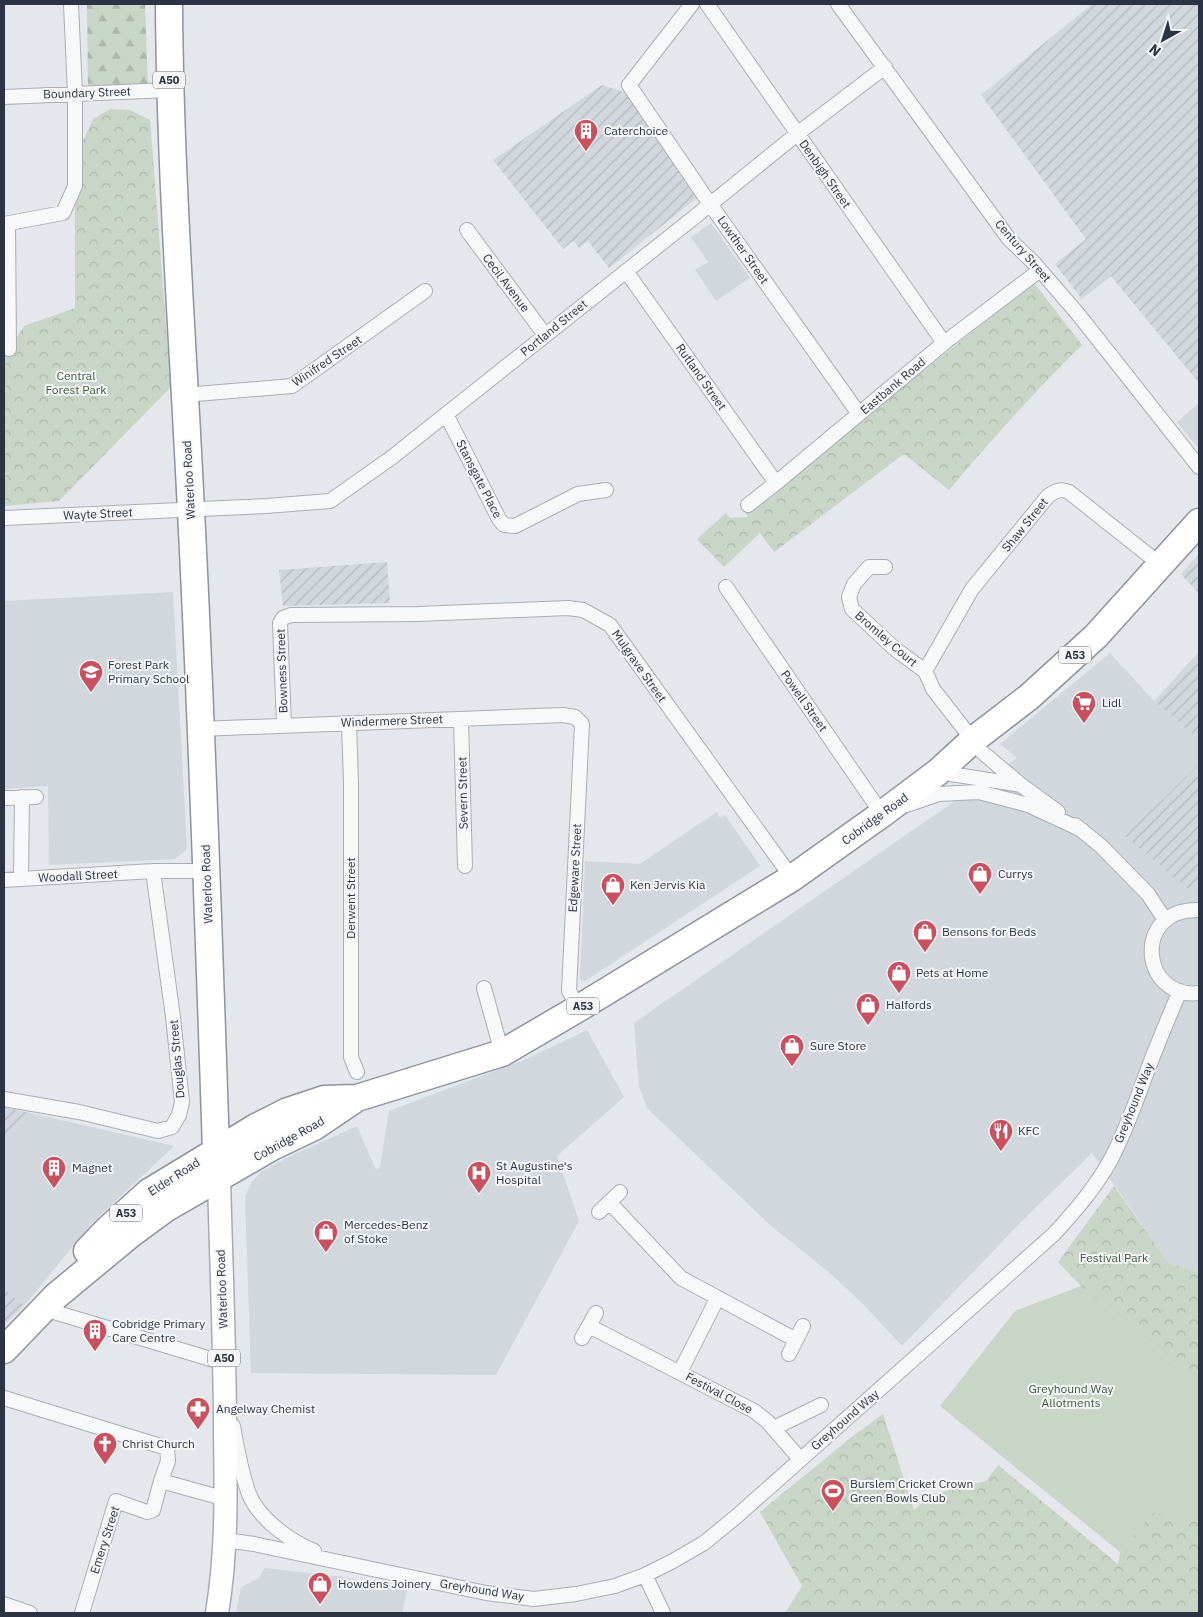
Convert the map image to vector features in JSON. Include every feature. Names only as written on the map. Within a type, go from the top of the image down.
[{"type":"highway","name":"A50","points":[[169,4],[169,90]]},
{"type":"highway","name":"Waterloo Road","points":[[169,90],[191,510],[207,871],[216,1150],[219,1177]]},
{"type":"highway","name":"Cobridge Road","points":[[216,1150],[288,1111],[324,1099],[356,1098],[502,1053],[792,878],[938,772],[973,740],[1029,697],[1096,636],[1199,522]]},
{"type":"highway","name":"Cobridge Road","points":[[219,1177],[272,1147],[314,1127],[356,1098]]},
{"type":"highway","name":"Elder Road","points":[[50,1303],[85,1254],[126,1212],[149,1192],[216,1150]]},
{"type":"highway","name":"Elder Road","points":[[4,1350],[50,1303],[131,1234],[158,1214],[219,1177]]},
{"type":"main road","name":"Waterloo Road","points":[[217,1613],[222,1584],[226,1499],[219,1177]]},
{"type":"street","points":[[9,350],[6,295],[6,224],[63,213],[75,186],[75,94],[70,4]]},
{"type":"street","name":"Lowther Street","points":[[692,4],[629,85],[710,204],[859,414]]},
{"type":"street","name":"Denbigh Street","points":[[707,4],[944,344]]},
{"type":"street","name":"Century Street","points":[[838,4],[1009,239],[1078,314],[1199,467]]},
{"type":"street","name":"Portland Street","points":[[191,510],[330,501],[391,458],[797,134],[885,67]]},
{"type":"street","name":"Boundary Street","points":[[4,97],[169,90]]},
{"type":"street","name":"Cecil Avenue","points":[[467,230],[545,335]]},
{"type":"street","name":"Rutland Street","points":[[626,271],[776,483]]},
{"type":"street","name":"Eastbank Road","points":[[748,505],[944,344],[1023,282],[1041,272]]},
{"type":"street","name":"Winifred Street","points":[[184,395],[292,386],[425,291]]},
{"type":"street","name":"Stansgate Place","points":[[446,414],[499,519],[504,525],[515,526],[578,494],[606,490]]},
{"type":"street","name":"Shaw Street","points":[[925,671],[972,589],[1054,491],[1064,489],[1069,492],[1161,565]]},
{"type":"street","name":"Wayte Street","points":[[4,518],[191,510]]},
{"type":"street","name":"Bromley Court","points":[[885,567],[869,566],[854,584],[849,597],[852,610],[895,649],[925,671]]},
{"type":"street","name":"Powell Street","points":[[726,587],[882,814]]},
{"type":"street","name":"Mulgrave Street","points":[[283,618],[291,615],[418,614],[568,608],[583,610],[597,616],[610,625],[617,634],[792,878]]},
{"type":"street","name":"Bowness Street","points":[[283,618],[280,623],[284,725]]},
{"type":"street","points":[[925,671],[933,689],[982,752],[1101,846],[1148,894],[1164,920]]},
{"type":"street","name":"Windermere Street","points":[[200,729],[564,715],[575,718],[582,724]]},
{"type":"street","name":"Severn Street","points":[[461,719],[465,866]]},
{"type":"street","name":"Derwent Street","points":[[350,723],[352,1057],[357,1072]]},
{"type":"street","name":"Edgeware Street","points":[[579,1008],[569,991],[582,724]]},
{"type":"street","points":[[938,772],[1021,784]]},
{"type":"street","points":[[882,814],[939,794],[979,792],[1028,805],[1082,830]]},
{"type":"street","points":[[4,798],[29,797],[21,879]]},
{"type":"street","points":[[153,871],[207,871]]},
{"type":"street","name":"Woodall Street","points":[[4,880],[153,871]]},
{"type":"street","name":"Douglas Street","points":[[4,1099],[80,1112],[158,1131],[172,1127],[179,1115],[182,1102],[173,1017],[153,871]]},
{"type":"street","points":[[1199,910],[1175,913],[1164,920],[1153,939],[1151,950],[1158,976],[1168,985],[1180,991],[1199,993]]},
{"type":"street","points":[[484,988],[502,1053]]},
{"type":"street","name":"Greyhound Way","points":[[225,1540],[254,1544],[486,1593],[534,1599],[576,1594],[615,1586],[645,1575],[673,1561],[704,1543],[737,1516],[1054,1234],[1077,1208],[1110,1161],[1128,1123],[1154,1052],[1180,991]]},
{"type":"street","points":[[620,1192],[604,1207],[681,1278],[796,1340]]},
{"type":"street","name":"Festival Close","points":[[680,1372],[717,1299]]},
{"type":"street","points":[[50,1303],[224,1363]]},
{"type":"street","name":"Festival Close","points":[[596,1313],[585,1332],[680,1372],[754,1411],[774,1428],[800,1458]]},
{"type":"street","points":[[789,1354],[803,1326]]},
{"type":"street","name":"Greyhound Way","points":[[225,1389],[239,1458],[250,1496],[263,1515],[278,1530],[301,1546],[349,1565]]},
{"type":"street","points":[[4,1398],[167,1448],[168,1461],[161,1481],[226,1499]]},
{"type":"street","points":[[774,1428],[821,1405]]},
{"type":"street","name":"Emery Street","points":[[82,1613],[116,1501],[147,1512],[153,1510],[161,1481]]},
{"type":"street","points":[[645,1575],[663,1613]]},
{"type":"street","points":[[4,1604],[30,1613]]},
{"type":"shaded area","points":[[1092,4],[1199,4],[1199,383],[1111,276],[1082,299],[1055,264],[1086,239],[981,95]]},
{"type":"shaded area","points":[[602,85],[627,93],[698,197],[609,268],[588,241],[579,248],[573,241],[563,249],[493,160]]},
{"type":"shaded area","points":[[711,223],[750,278],[716,301],[695,270],[708,262],[691,237]]},
{"type":"shaded area","points":[[1199,403],[1199,449],[1177,422]]},
{"type":"shaded area","points":[[1199,554],[1199,594],[1181,574]]},
{"type":"shaded area","points":[[387,562],[390,603],[283,606],[279,570]]},
{"type":"shaded area","name":"Forest Park Primary School","points":[[173,592],[187,849],[175,859],[49,865],[48,786],[4,789],[4,601]]},
{"type":"shaded area","points":[[1199,652],[1199,739],[1154,701]]},
{"type":"shaded area","points":[[1110,653],[1154,701],[1199,739],[1199,764],[1125,836],[1196,889],[1199,883],[1199,1273],[1169,1263],[1092,1153],[1022,1221],[902,1346],[863,1304],[831,1274],[769,1224],[647,1108],[639,1086],[634,1023],[1017,758],[1000,744]]},
{"type":"shaded area","points":[[1199,764],[1199,883],[1196,889],[1191,891],[1125,836]]},
{"type":"shaded area","points":[[717,812],[720,818],[725,815],[760,866],[585,981],[580,979],[585,861],[640,864]]},
{"type":"shaded area","points":[[587,1030],[624,1097],[557,1156],[579,1221],[496,1375],[251,1373],[245,1197],[251,1183],[261,1172],[284,1159],[357,1126],[376,1170],[380,1167],[389,1111],[524,1060]]},
{"type":"shaded area","points":[[4,1107],[30,1113],[4,1135]]},
{"type":"shaded area","points":[[30,1113],[174,1146],[92,1223],[24,1306],[4,1288],[4,1135]]},
{"type":"shaded area","points":[[4,1288],[24,1306],[4,1325]]},
{"type":"shaded area","points":[[264,1568],[344,1577],[407,1591],[402,1613],[236,1613],[241,1587],[259,1578]]},
{"type":"green space","points":[[87,4],[145,4],[148,87],[88,90]]},
{"type":"green space","name":"Central Forest Park","points":[[110,109],[130,110],[150,120],[171,387],[59,501],[4,506],[4,352],[9,349],[24,326],[75,308],[75,158],[93,119]]},
{"type":"green space","points":[[1034,283],[1082,345],[1047,380],[949,490],[904,454],[774,552],[760,533],[724,567],[697,539],[726,513],[730,518],[748,517],[745,512]]},
{"type":"green space","name":"Festival Park","points":[[1114,1186],[1169,1263],[1199,1273],[1199,1384],[1081,1286],[1058,1262]]},
{"type":"green space","name":"Greyhound Way Allotments","points":[[1081,1286],[1199,1384],[1199,1522],[1154,1513],[1120,1552],[940,1406],[1015,1311]]},
{"type":"green space","points":[[883,1414],[914,1510],[933,1494],[986,1481],[998,1465],[1118,1564],[1120,1552],[1154,1512],[1199,1522],[1199,1613],[785,1613],[802,1586],[760,1512]]},
{"type":"place","name":"Caterchoice","points":[[586,152]]},
{"type":"place","name":"Forest Park Primary School","points":[[91,693]]},
{"type":"place","name":"Lidl","points":[[1084,724]]},
{"type":"place","name":"Currys","points":[[980,895]]},
{"type":"place","name":"Ken Jervis Kia","points":[[613,906]]},
{"type":"place","name":"Bensons for Beds","points":[[925,953]]},
{"type":"place","name":"Pets at Home","points":[[899,994]]},
{"type":"place","name":"Halfords","points":[[868,1026]]},
{"type":"place","name":"Sure Store","points":[[792,1067]]},
{"type":"place","name":"KFC","points":[[1001,1152]]},
{"type":"place","name":"Magnet","points":[[54,1189]]},
{"type":"place","name":"St Augustine's Hospital","points":[[479,1194]]},
{"type":"place","name":"Mercedes-Benz of Stoke","points":[[326,1253]]},
{"type":"place","name":"Cobridge Primary Care Centre","points":[[95,1352]]},
{"type":"place","name":"Angelway Chemist","points":[[198,1430]]},
{"type":"place","name":"Christ Church","points":[[105,1465]]},
{"type":"place","name":"Burslem Cricket Crown Green Bowls Club","points":[[833,1512]]},
{"type":"place","name":"Howdens Joinery","points":[[320,1605]]}]
